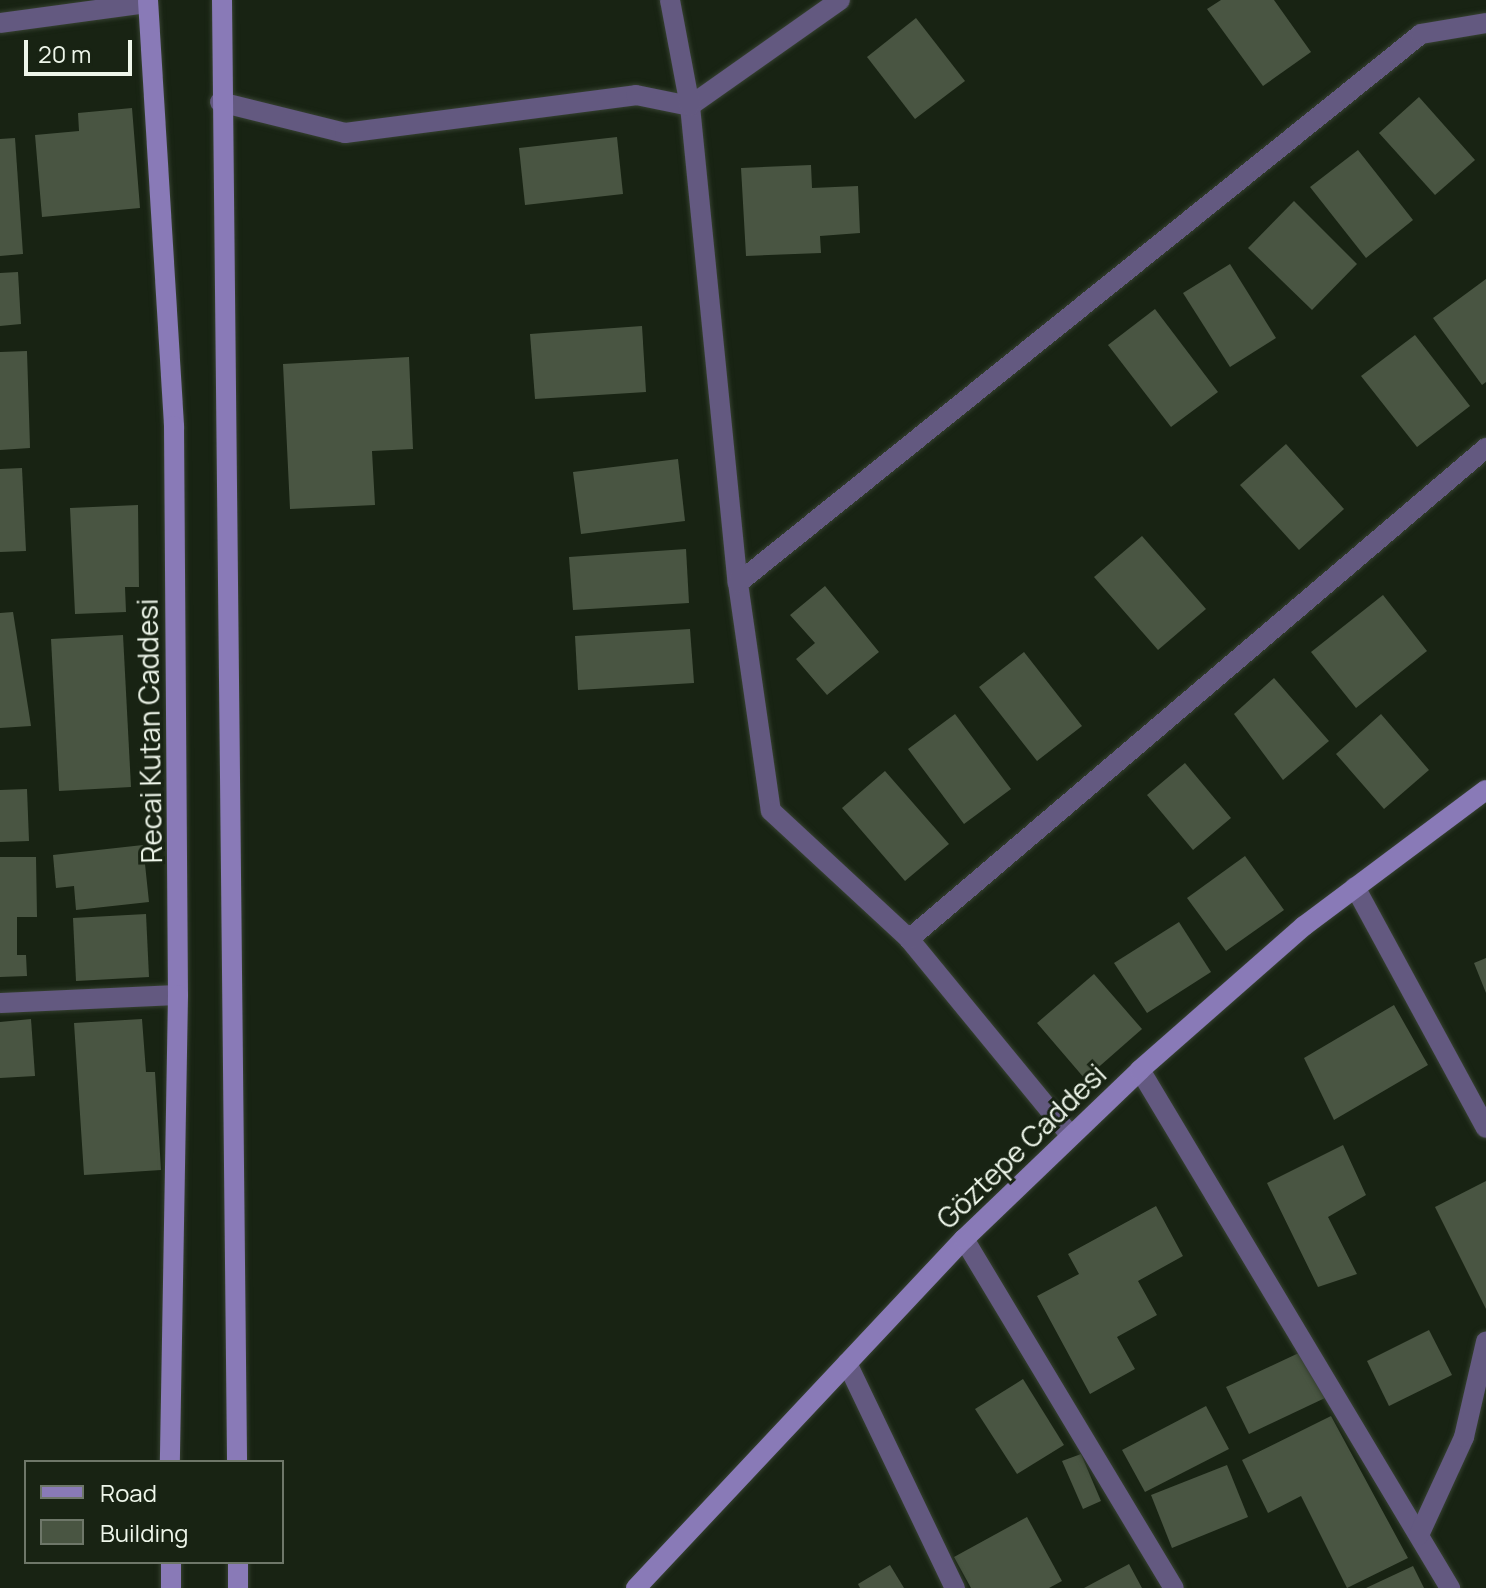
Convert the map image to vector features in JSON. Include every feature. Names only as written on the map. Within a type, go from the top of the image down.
[{"type":"main road","points":[[222,0],[220,102],[237,1460]]},
{"type":"main road","name":"Recai Kutan Caddesi","points":[[148,1],[174,426],[178,995],[170,1460]]},
{"type":"main road","name":"Göztepe Caddesi","points":[[636,1588],[964,1239],[1070,1135],[1140,1070],[1355,887],[1486,790]]},
{"type":"main road","points":[[171,1564],[171,1588]]},
{"type":"main road","points":[[238,1564],[238,1588]]},
{"type":"street","points":[[670,0],[690,106],[738,583],[771,811],[909,939],[1070,1135]]},
{"type":"street","points":[[220,102],[345,133],[636,95],[690,106],[840,0]]},
{"type":"street","points":[[0,23],[148,1]]},
{"type":"street","points":[[738,583],[1421,34],[1486,23]]},
{"type":"street","points":[[909,939],[1486,448]]},
{"type":"street","points":[[1355,887],[1486,1128]]},
{"type":"street","points":[[0,1003],[178,995]]},
{"type":"street","points":[[1140,1070],[1450,1588]]},
{"type":"street","points":[[964,1239],[1174,1588]]},
{"type":"street","points":[[1419,1535],[1464,1437],[1486,1342]]},
{"type":"street","points":[[847,1363],[955,1588]]},
{"type":"building","points":[[1221,0],[1274,0],[1311,52],[1263,86],[1207,9]]},
{"type":"building","points":[[916,18],[965,81],[915,119],[867,57]]},
{"type":"building","points":[[1419,97],[1475,160],[1435,195],[1379,133]]},
{"type":"building","points":[[132,108],[140,208],[42,217],[35,135],[79,131],[78,113]]},
{"type":"building","points":[[617,137],[623,194],[525,205],[519,148]]},
{"type":"building","points":[[15,138],[23,254],[0,256],[0,139]]},
{"type":"building","points":[[1358,150],[1413,220],[1366,258],[1310,187]]},
{"type":"building","points":[[811,165],[812,188],[858,186],[860,233],[820,236],[821,253],[746,256],[741,168]]},
{"type":"building","points":[[1294,201],[1357,264],[1312,310],[1248,248]]},
{"type":"building","points":[[1230,264],[1276,338],[1230,367],[1183,293]]},
{"type":"building","points":[[18,272],[21,324],[0,326],[0,273]]},
{"type":"building","points":[[1486,279],[1486,382],[1482,385],[1433,318]]},
{"type":"building","points":[[1155,309],[1218,392],[1171,427],[1108,345]]},
{"type":"building","points":[[642,326],[646,392],[535,399],[530,334]]},
{"type":"building","points":[[1415,335],[1470,406],[1417,447],[1361,376]]},
{"type":"building","points":[[27,351],[30,448],[0,450],[0,352]]},
{"type":"building","points":[[409,357],[413,449],[372,451],[375,505],[290,509],[283,364]]},
{"type":"building","points":[[1286,444],[1344,509],[1299,550],[1240,485]]},
{"type":"building","points":[[678,459],[685,521],[581,534],[573,472]]},
{"type":"building","points":[[22,468],[26,551],[0,552],[0,469]]},
{"type":"building","points":[[138,505],[139,587],[125,587],[126,612],[75,614],[70,508]]},
{"type":"building","points":[[1142,536],[1206,609],[1158,650],[1094,577]]},
{"type":"building","points":[[686,549],[689,603],[573,610],[569,557]]},
{"type":"building","points":[[825,586],[879,652],[827,695],[796,659],[815,643],[790,615]]},
{"type":"building","points":[[1383,595],[1427,651],[1356,708],[1311,652]]},
{"type":"building","points":[[13,612],[31,726],[0,728],[0,613]]},
{"type":"building","points":[[690,629],[694,683],[578,690],[575,636]]},
{"type":"building","points":[[123,635],[131,787],[59,791],[51,639]]},
{"type":"building","points":[[1024,652],[1082,726],[1037,761],[979,687]]},
{"type":"building","points":[[1274,678],[1329,741],[1283,780],[1234,714]]},
{"type":"building","points":[[955,714],[1011,789],[964,824],[908,749]]},
{"type":"building","points":[[1381,714],[1429,770],[1384,809],[1336,754]]},
{"type":"building","points":[[1185,763],[1231,818],[1193,850],[1147,795]]},
{"type":"building","points":[[885,771],[949,844],[905,881],[842,808]]},
{"type":"building","points":[[27,789],[29,841],[0,842],[0,790]]},
{"type":"building","points":[[143,845],[149,902],[76,910],[74,886],[56,888],[53,855]]},
{"type":"building","points":[[1245,856],[1284,910],[1226,951],[1187,898]]},
{"type":"building","points":[[0,857],[36,857],[37,917],[17,917],[17,955],[26,955],[27,976],[0,977]]},
{"type":"building","points":[[146,914],[149,977],[76,981],[73,918]]},
{"type":"building","points":[[1179,922],[1211,972],[1147,1013],[1114,963]]},
{"type":"building","points":[[1486,958],[1486,993],[1474,963]]},
{"type":"building","points":[[1094,974],[1142,1029],[1085,1079],[1037,1023]]},
{"type":"building","points":[[1394,1005],[1428,1065],[1334,1120],[1304,1058]]},
{"type":"building","points":[[31,1019],[35,1076],[0,1078],[0,1022]]},
{"type":"building","points":[[142,1019],[146,1072],[155,1072],[161,1170],[84,1175],[74,1023]]},
{"type":"building","points":[[1343,1145],[1366,1195],[1328,1217],[1357,1274],[1318,1287],[1267,1183]]},
{"type":"building","points":[[1486,1181],[1486,1309],[1435,1207]]},
{"type":"building","points":[[1156,1206],[1183,1256],[1138,1281],[1157,1315],[1117,1337],[1135,1369],[1090,1394],[1037,1296],[1079,1274],[1068,1254]]},
{"type":"building","points":[[1429,1330],[1452,1375],[1389,1406],[1367,1361]]},
{"type":"building","points":[[1303,1351],[1325,1398],[1249,1434],[1226,1387]]},
{"type":"building","points":[[1023,1379],[1064,1445],[1017,1474],[975,1409]]},
{"type":"building","points":[[1206,1406],[1229,1449],[1145,1492],[1122,1450]]},
{"type":"building","points":[[1331,1416],[1408,1558],[1347,1588],[1301,1496],[1268,1513],[1242,1460]]},
{"type":"building","points":[[1081,1454],[1101,1501],[1083,1509],[1062,1461]]},
{"type":"building","points":[[1227,1465],[1248,1517],[1172,1548],[1151,1495]]},
{"type":"building","points":[[1027,1517],[1062,1581],[1049,1588],[971,1588],[954,1557]]},
{"type":"building","points":[[1129,1564],[1142,1588],[1084,1588]]},
{"type":"building","points":[[890,1565],[904,1588],[860,1588],[858,1584]]},
{"type":"building","points":[[1413,1566],[1424,1588],[1366,1588]]}]
